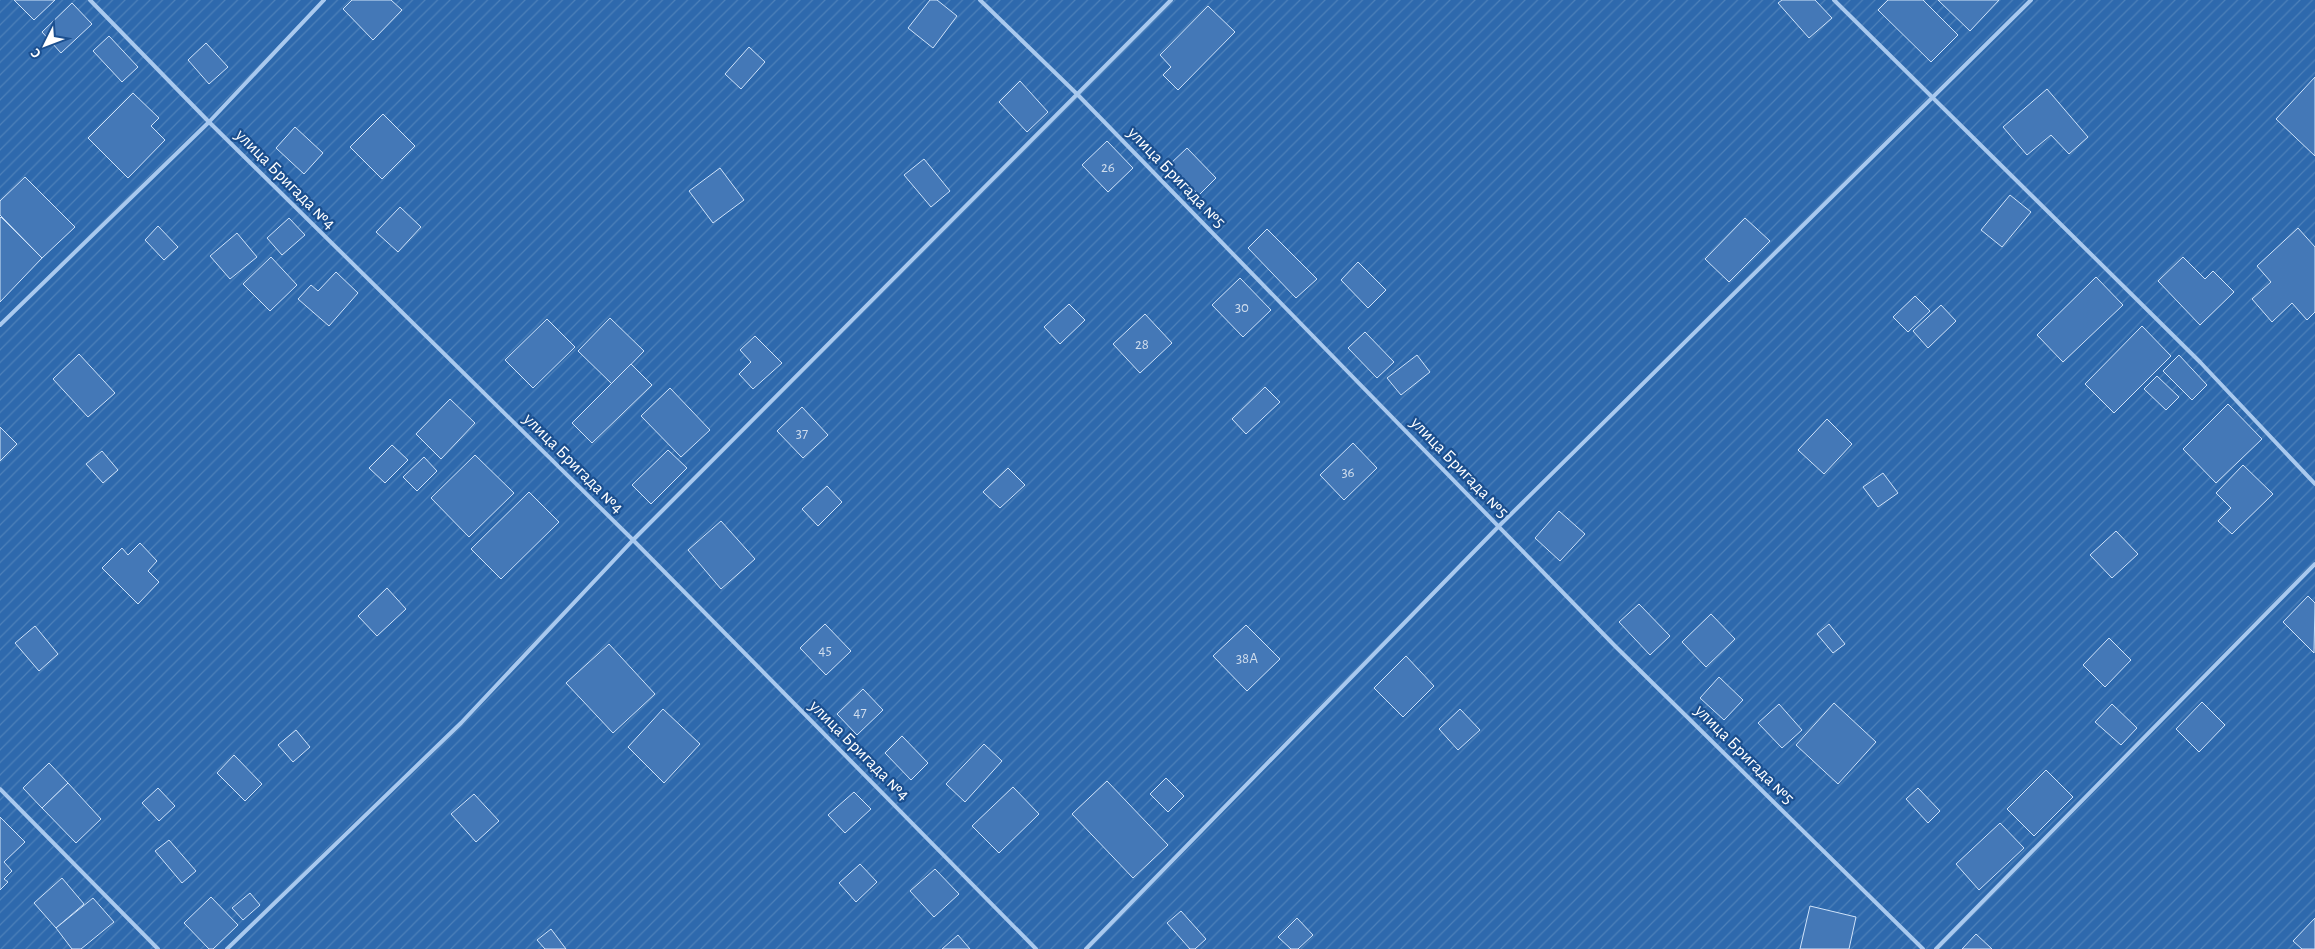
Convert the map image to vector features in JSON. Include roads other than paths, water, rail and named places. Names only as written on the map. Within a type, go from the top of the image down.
[{"type":"lane","name":"улица Бригада №4","points":[[90,0],[208,122],[633,540],[1036,949]]},
{"type":"lane","points":[[0,325],[208,122],[324,0]]},
{"type":"lane","name":"улица Бригада №5","points":[[980,0],[1078,95],[1615,646],[1923,949]]},
{"type":"lane","points":[[227,949],[461,723],[633,540],[1171,0]]},
{"type":"lane","points":[[1834,0],[2200,362],[2315,484]]},
{"type":"lane","points":[[1086,949],[1498,527],[2031,0]]},
{"type":"lane","points":[[1936,949],[2315,564]]},
{"type":"lane","points":[[0,789],[158,949]]}]
